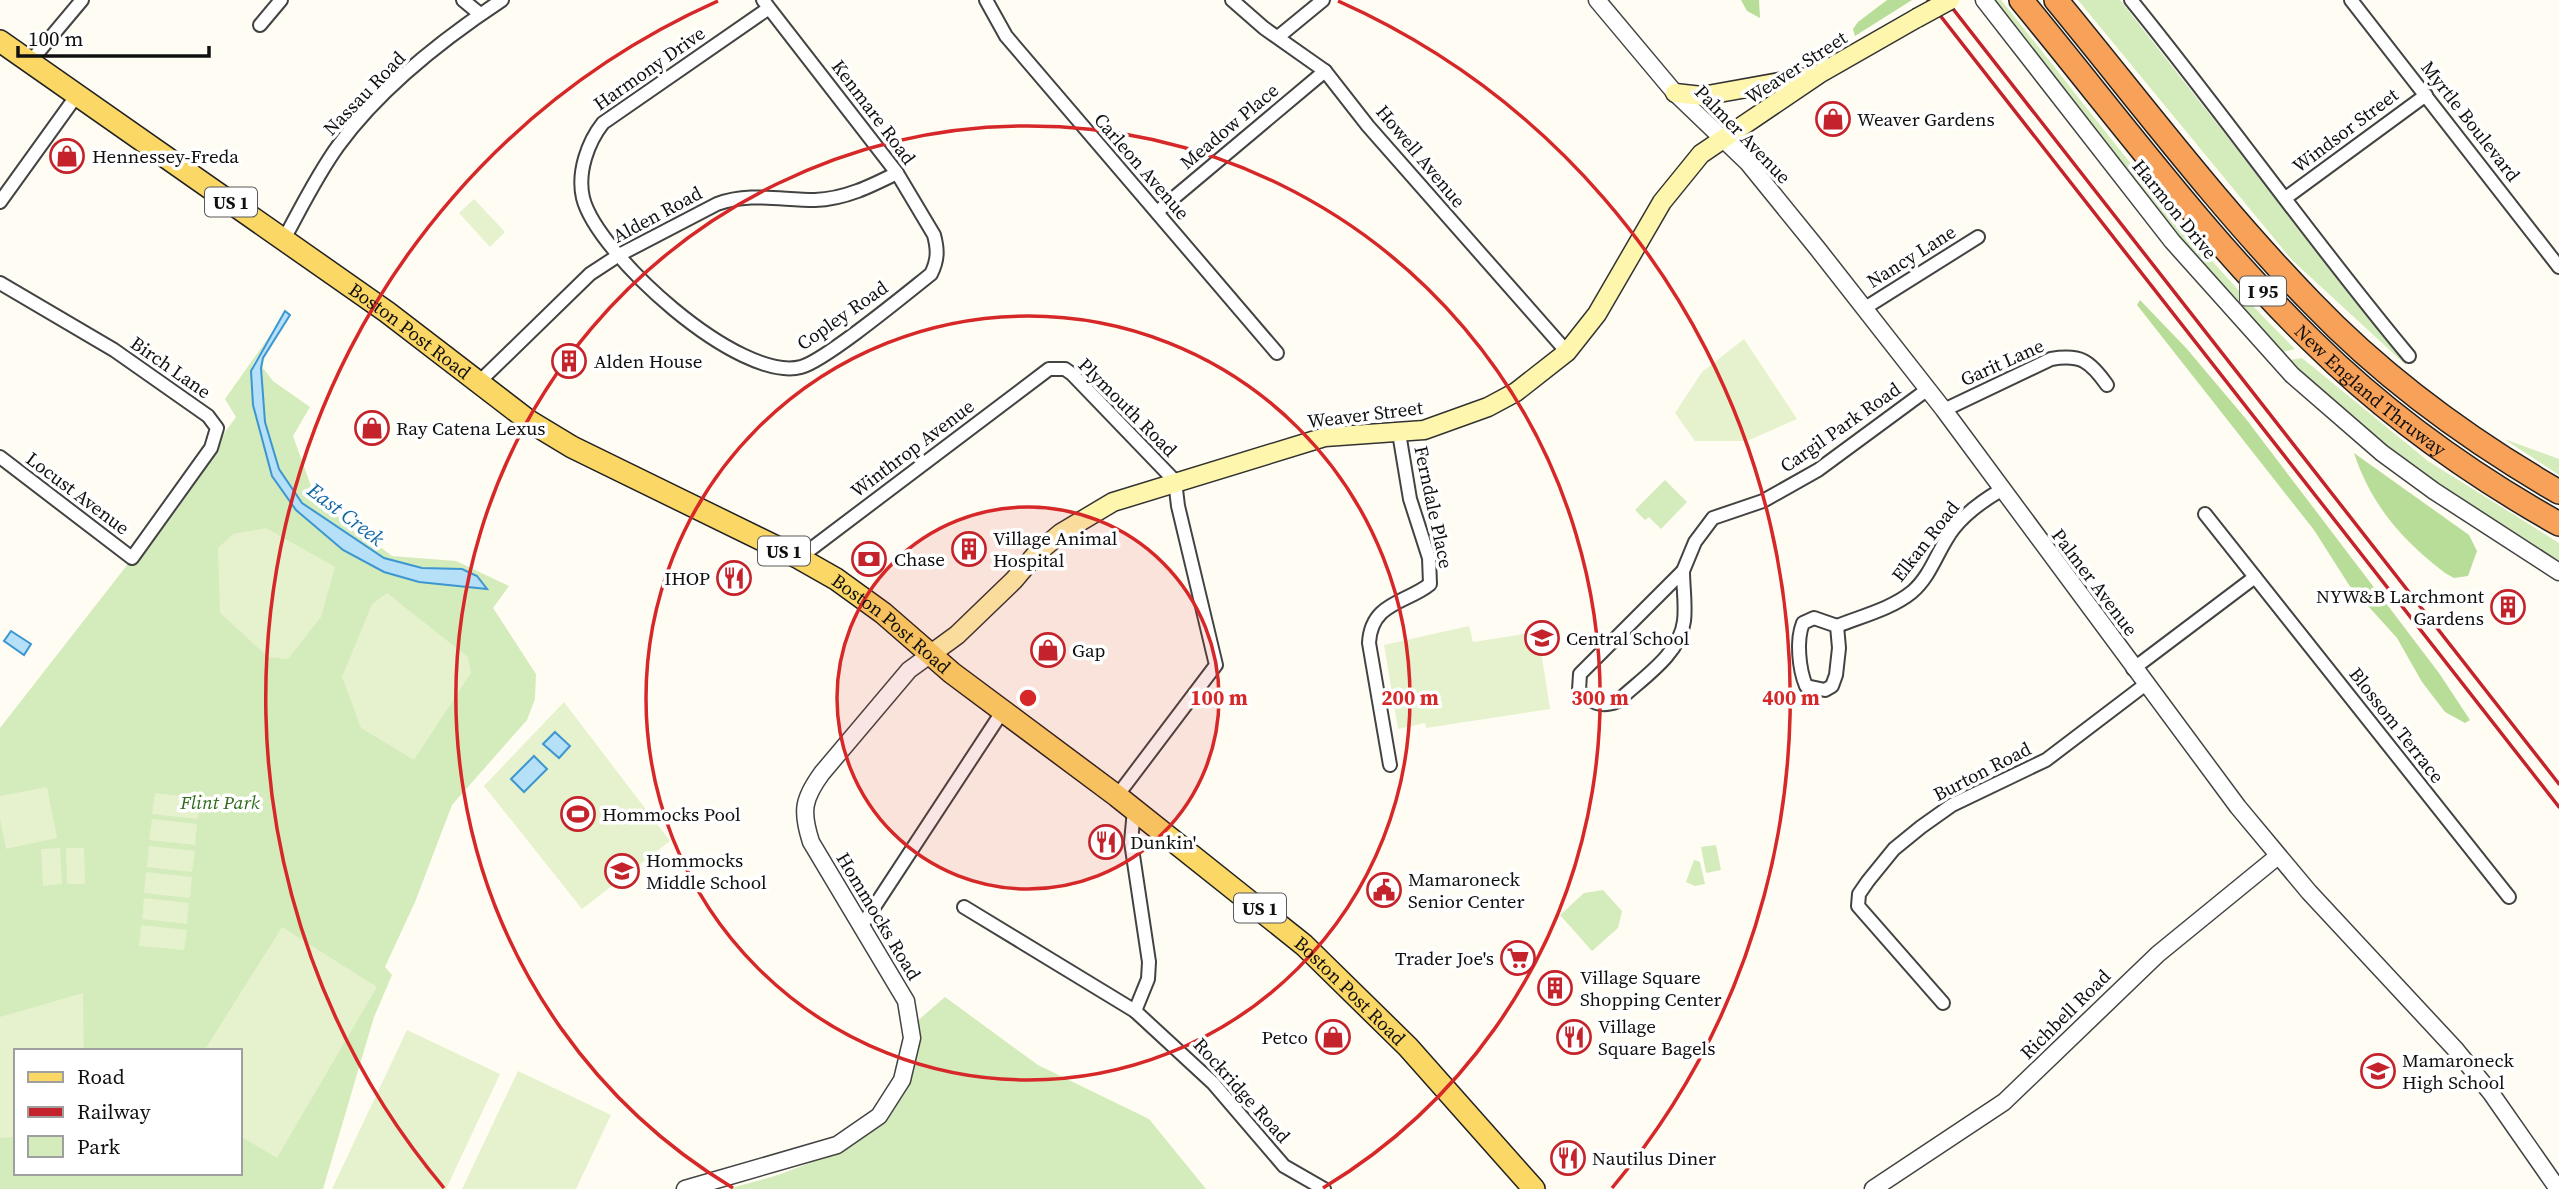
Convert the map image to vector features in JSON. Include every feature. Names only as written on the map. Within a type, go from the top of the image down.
[{"type":"highway","name":"New England Thruway","points":[[2021,0],[2219,241],[2314,343],[2420,434],[2498,488],[2559,524]]},
{"type":"highway","name":"New England Thruway","points":[[2056,0],[2245,229],[2314,305],[2421,400],[2496,454],[2559,492]]},
{"type":"main road","name":"Weaver Street","points":[[931,654],[957,635],[1014,580],[1036,554],[1061,533],[1113,502],[1325,437],[1424,430],[1488,407],[1516,392],[1567,352],[1616,284],[1662,202],[1702,154],[1819,74],[1950,0]]},
{"type":"main road","name":"Boston Post Road","points":[[0,41],[387,312],[529,421],[572,447],[799,558],[836,579],[1002,712],[1117,796],[1274,920],[1379,1016],[1534,1189]]},
{"type":"main road","points":[[1675,93],[1702,96],[1819,74]]},
{"type":"street","points":[[30,62],[82,0]]},
{"type":"street","points":[[260,25],[281,0]]},
{"type":"street","points":[[463,0],[480,14]]},
{"type":"street","name":"Nassau Road","points":[[284,239],[338,146],[358,122],[410,70],[480,14],[502,0]]},
{"type":"street","name":"Carleon Avenue","points":[[986,0],[1006,36],[1277,353]]},
{"type":"street","name":"Howell Avenue","points":[[1232,0],[1325,71],[1368,126],[1567,352]]},
{"type":"street","points":[[1278,37],[1323,0]]},
{"type":"street","name":"Palmer Avenue","points":[[1597,0],[1675,93],[1748,163],[1928,389],[2133,668],[2278,856],[2456,1050],[2491,1093],[2558,1189]]},
{"type":"street","name":"Harmon Drive","points":[[1984,0],[2172,241],[2292,375],[2382,453],[2424,484],[2559,572]]},
{"type":"street","points":[[2131,0],[2287,197],[2330,262],[2409,356]]},
{"type":"street","name":"Myrtle Boulevard","points":[[2351,0],[2559,267]]},
{"type":"street","name":"Kenmare Road","points":[[766,4],[897,173],[934,235],[937,255]]},
{"type":"street","name":"Harmony Drive","points":[[619,255],[583,197],[584,163],[591,139],[603,123],[766,4]]},
{"type":"street","name":"Meadow Place","points":[[1157,212],[1325,71]]},
{"type":"street","points":[[0,202],[77,95]]},
{"type":"street","name":"Windsor Street","points":[[2287,197],[2426,95]]},
{"type":"street","name":"Alden Road","points":[[478,383],[590,274],[619,255],[729,199],[837,197],[857,192],[897,173]]},
{"type":"street","name":"Nancy Lane","points":[[1865,308],[1978,237]]},
{"type":"street","name":"Copley Road","points":[[619,255],[668,305],[714,340],[766,365],[785,368],[801,367],[824,354],[931,274],[937,255]]},
{"type":"street","name":"Birch Lane","points":[[0,283],[114,350],[208,416],[218,428],[211,448],[132,558]]},
{"type":"street","name":"Garit Lane","points":[[1944,410],[2051,359],[2071,356],[2084,358],[2093,365],[2107,385]]},
{"type":"street","name":"Plymouth Road","points":[[1049,369],[1065,369],[1072,374],[1175,481]]},
{"type":"street","name":"Winthrop Avenue","points":[[799,558],[1049,369]]},
{"type":"street","name":"Cargil Park Road","points":[[1683,571],[1684,621],[1680,638],[1672,649],[1618,701],[1608,705],[1596,704],[1587,698],[1579,690],[1580,674],[1683,571],[1695,542],[1713,518],[1763,501],[1818,470],[1928,389]]},
{"type":"street","name":"Ferndale Place","points":[[1390,765],[1369,631],[1383,611],[1399,599],[1430,584],[1429,558],[1409,499],[1399,433]]},
{"type":"street","name":"Locust Avenue","points":[[0,457],[132,558]]},
{"type":"street","points":[[1117,796],[1216,666],[1178,506],[1175,481]]},
{"type":"street","name":"Elkan Road","points":[[1837,626],[1836,675],[1832,686],[1825,690],[1813,689],[1806,685],[1802,677],[1800,631],[1803,622],[1814,618],[1837,626],[1895,604],[1927,576],[1954,528],[1986,499],[2001,490]]},
{"type":"street","name":"Blossom Terrace","points":[[2206,514],[2509,897]]},
{"type":"street","points":[[2133,668],[2255,577]]},
{"type":"street","name":"Hommocks Road","points":[[685,1189],[837,1145],[872,1122],[891,1100],[908,1060],[912,1038],[906,1001],[811,842],[803,817],[805,803],[822,773],[909,670],[931,654]]},
{"type":"street","name":"Burton Road","points":[[1943,1003],[1858,906],[1859,894],[1894,849],[1921,827],[1952,805],[2046,760],[2146,684]]},
{"type":"street","points":[[860,926],[1002,712]]},
{"type":"street","points":[[1134,810],[1131,842],[1149,962],[1148,979],[1135,1011]]},
{"type":"street","name":"Richbell Road","points":[[1873,1189],[2004,1102],[2149,962],[2278,856]]},
{"type":"street","name":"Rockridge Road","points":[[964,907],[1135,1011],[1213,1083],[1284,1166],[1324,1189]]},
{"type":"green space","points":[[1741,0],[1759,0],[1760,18],[1747,11]]},
{"type":"green space","points":[[1887,0],[1912,0],[1855,36],[1853,29],[1858,22]]},
{"type":"green space","points":[[1993,0],[2001,0],[2180,223],[2295,349],[2279,353],[2236,309]]},
{"type":"green space","points":[[2078,0],[2120,0],[2407,366],[2292,260]]},
{"type":"green space","points":[[474,199],[505,232],[490,247],[459,213]]},
{"type":"green space","points":[[2140,300],[2187,349],[2246,419],[2439,673],[2470,720],[2465,723],[2445,712],[2422,682],[2397,638],[2349,585],[2314,530],[2137,305]]},
{"type":"green space","name":"Flint Park","points":[[273,331],[252,366],[253,383],[272,476],[296,510],[419,582],[487,589],[462,569],[422,568],[384,558],[302,503],[279,469],[265,422],[261,368],[263,363],[263,368],[273,381],[310,407],[293,436],[315,497],[392,556],[456,561],[509,586],[493,608],[536,674],[535,699],[527,720],[452,805],[415,902],[385,967],[392,975],[374,1017],[323,1189],[0,1189],[0,728],[131,560],[236,417],[225,399]]},
{"type":"green space","points":[[1744,339],[1797,419],[1747,441],[1695,441],[1675,413],[1702,372]]},
{"type":"green space","points":[[2302,358],[2428,461],[2559,543],[2559,563],[2416,470],[2289,360]]},
{"type":"green space","points":[[2504,439],[2559,459],[2559,475]]},
{"type":"green space","points":[[2354,453],[2469,535],[2477,551],[2468,576],[2454,578],[2445,573],[2402,534],[2369,489]]},
{"type":"green space","points":[[1665,480],[1687,502],[1661,529],[1649,517],[1645,520],[1635,510]]},
{"type":"green space","points":[[266,528],[335,567],[321,617],[288,659],[268,657],[220,613],[218,548],[233,534]]},
{"type":"green space","points":[[387,593],[468,657],[471,673],[414,760],[361,728],[342,677],[372,604]]},
{"type":"green space","points":[[1469,626],[1473,642],[1538,632],[1550,709],[1426,728],[1425,723],[1398,729],[1384,645]]},
{"type":"green space","name":"Hommocks Pool","points":[[564,702],[670,841],[582,909],[484,786]]},
{"type":"green space","points":[[47,787],[57,838],[6,849],[0,819],[0,796]]},
{"type":"green space","points":[[155,793],[200,798],[198,819],[152,814]]},
{"type":"green space","points":[[152,819],[197,824],[195,845],[149,840]]},
{"type":"green space","points":[[1716,845],[1721,870],[1706,873],[1701,847]]},
{"type":"green space","points":[[149,846],[195,851],[192,872],[147,867]]},
{"type":"green space","points":[[60,848],[62,884],[43,886],[41,849]]},
{"type":"green space","points":[[66,848],[84,848],[85,884],[67,884]]},
{"type":"green space","points":[[1694,860],[1700,862],[1705,884],[1695,886],[1686,882]]},
{"type":"green space","points":[[146,872],[192,877],[190,898],[144,893]]},
{"type":"green space","points":[[1603,890],[1622,911],[1618,928],[1592,951],[1560,915],[1584,893]]},
{"type":"green space","points":[[144,898],[189,903],[187,924],[142,919]]},
{"type":"green space","points":[[141,925],[187,930],[184,950],[139,946]]},
{"type":"green space","points":[[282,927],[377,987],[277,1158],[242,1137],[242,1049],[205,1049]]},
{"type":"green space","points":[[83,993],[84,1049],[14,1049],[14,1137],[0,1138],[0,1017]]},
{"type":"green space","points":[[945,997],[1038,1065],[1149,1119],[1206,1189],[728,1189],[778,1175],[844,1150],[886,1121],[908,1083],[916,1022]]},
{"type":"green space","points":[[407,1030],[500,1074],[446,1189],[332,1189]]},
{"type":"green space","points":[[518,1071],[611,1115],[576,1189],[462,1189]]},
{"type":"water","points":[[285,311],[290,315],[263,358],[261,368],[265,422],[279,469],[302,503],[384,558],[422,568],[462,569],[477,576],[487,589],[419,582],[384,572],[343,550],[296,510],[272,476],[253,405],[251,371]]},
{"type":"water","points":[[11,631],[31,644],[24,655],[4,641]]},
{"type":"water","points":[[555,732],[570,746],[559,758],[543,744]]},
{"type":"water","points":[[534,756],[547,769],[524,792],[511,779]]},
{"type":"railway","points":[[1928,0],[2559,807]]},
{"type":"railway","points":[[1946,0],[2559,784]]},
{"type":"place","name":"Weaver Gardens","points":[[1833,119]]},
{"type":"place","name":"Hennessey-Freda","points":[[67,156]]},
{"type":"place","name":"Alden House","points":[[569,361]]},
{"type":"place","name":"Ray Catena Lexus","points":[[372,428]]},
{"type":"place","name":"Village Animal Hospital","points":[[969,549]]},
{"type":"place","name":"Chase","points":[[869,559]]},
{"type":"place","name":"IHOP","points":[[734,578]]},
{"type":"place","name":"NYW&B Larchmont Gardens","points":[[2508,607]]},
{"type":"place","name":"Central School","points":[[1542,638]]},
{"type":"place","name":"Gap","points":[[1048,650]]},
{"type":"place","name":"Hommocks Pool","points":[[578,814]]},
{"type":"place","name":"Dunkin'","points":[[1106,842]]},
{"type":"place","name":"Hommocks Middle School","points":[[622,871]]},
{"type":"place","name":"Mamaroneck Senior Center","points":[[1384,890]]},
{"type":"place","name":"Trader Joe's","points":[[1518,958]]},
{"type":"place","name":"Village Square Shopping Center","points":[[1555,988]]},
{"type":"place","name":"Petco","points":[[1333,1037]]},
{"type":"place","name":"Village Square Bagels","points":[[1574,1037]]},
{"type":"place","name":"Mamaroneck High School","points":[[2378,1071]]},
{"type":"place","name":"Nautilus Diner","points":[[1568,1158]]},
{"type":"water label","name":"East Creek","points":[[346,514]]}]
